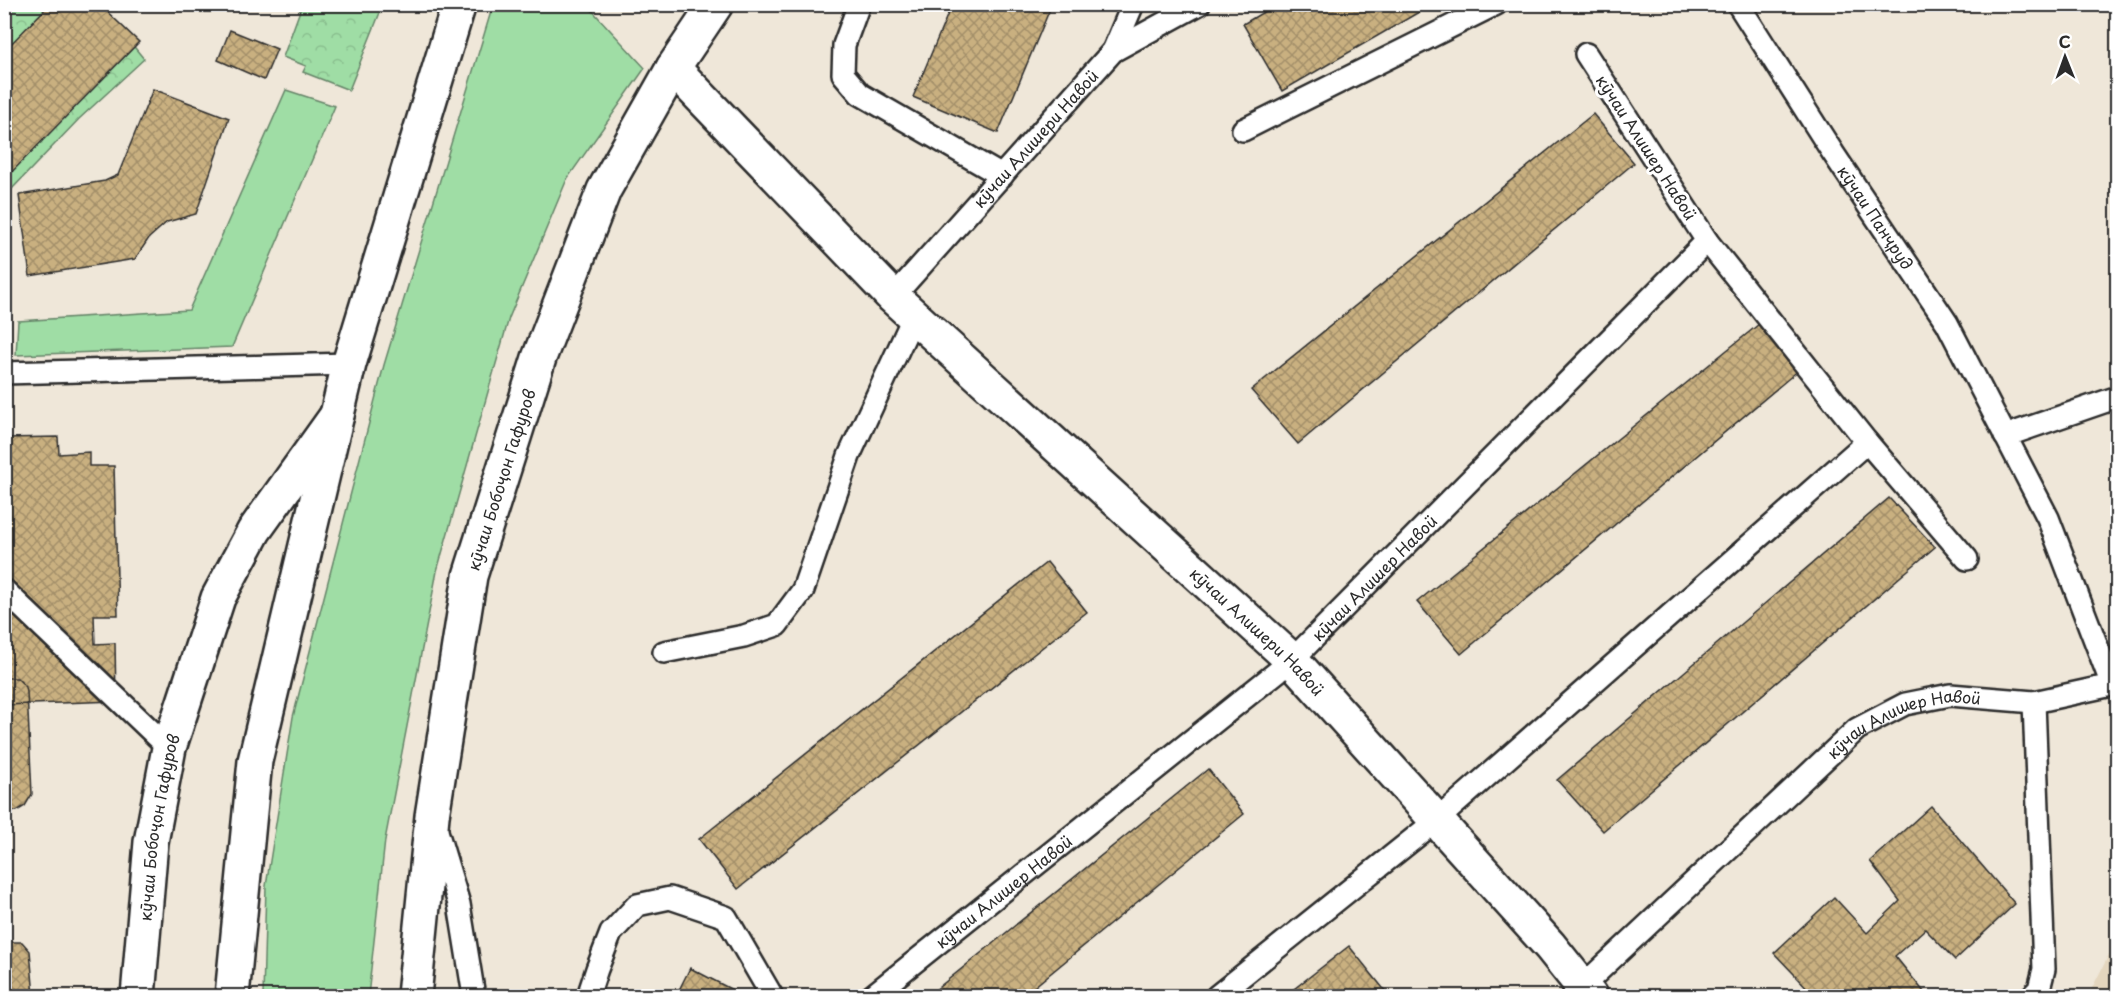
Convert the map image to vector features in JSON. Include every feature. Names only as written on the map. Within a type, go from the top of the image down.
[{"type":"main road","name":"кӯчаи Бобоҷон Гафуров","points":[[232,996],[255,761],[349,364],[459,4]]},
{"type":"main road","name":"кӯчаи Бобоҷон Гафуров","points":[[414,996],[432,816],[470,576],[538,358],[604,190],[673,68],[716,4]]},
{"type":"main road","name":"кӯчаи Алишери Навоӣ","points":[[673,68],[903,307],[1292,660],[1550,946],[1581,993]]},
{"type":"main road","name":"кӯчаи Бобоҷон Гафуров","points":[[138,996],[151,842],[169,748],[218,598],[254,531],[337,415]]},
{"type":"lane","points":[[859,4],[844,45],[843,74],[860,94],[1002,176]]},
{"type":"lane","points":[[1113,51],[1133,4]]},
{"type":"lane","name":"кӯчаи Алишери Навоӣ","points":[[903,307],[1002,176],[1113,51],[1199,4]]},
{"type":"lane","points":[[1243,130],[1496,4]]},
{"type":"lane","name":"кӯчаи Панҷруд","points":[[1738,4],[1833,153],[1947,323],[2048,519],[2115,685]]},
{"type":"lane","name":"кӯчаи Алишер Навоӣ","points":[[1587,54],[1707,241],[1867,442],[1967,559]]},
{"type":"lane","name":"кӯчаи Алишер Навоӣ","points":[[872,996],[1292,660],[1707,241]]},
{"type":"lane","points":[[664,652],[744,636],[777,626],[803,590],[903,307]]},
{"type":"lane","points":[[4,373],[349,364]]},
{"type":"lane","points":[[2005,436],[2118,398]]},
{"type":"lane","points":[[1217,996],[1437,820],[1867,442]]},
{"type":"lane","points":[[4,590],[169,748]]},
{"type":"lane","name":"кӯчаи Алишер Навоӣ","points":[[1581,993],[1857,729],[1905,704],[1950,694],[2034,702],[2115,685]]},
{"type":"lane","points":[[2032,996],[2040,989],[2044,969],[2034,702]]},
{"type":"lane","points":[[432,816],[459,904],[474,996]]},
{"type":"lane","points":[[588,996],[611,933],[637,905],[670,898],[726,917],[772,996]]},
{"type":"shaded area","points":[[2117,939],[2117,996],[2088,996]]},
{"type":"green space","points":[[5,5],[100,5],[144,59],[79,119],[11,190],[5,204]]},
{"type":"green space","points":[[302,5],[383,5],[349,90],[303,72],[306,66],[283,57]]},
{"type":"green space","points":[[493,5],[587,5],[645,68],[567,179],[509,318],[437,571],[385,840],[368,996],[263,996],[266,886],[293,717],[384,365]]},
{"type":"green space","points":[[286,90],[335,106],[232,347],[16,355],[18,321],[189,310]]},
{"type":"building","points":[[50,4],[99,4],[139,42],[4,180],[4,51]]},
{"type":"building","points":[[171,4],[220,4],[220,12],[171,10]]},
{"type":"building","points":[[952,4],[1052,4],[998,133],[913,97]]},
{"type":"building","points":[[1277,4],[1433,4],[1282,91],[1243,24]]},
{"type":"building","points":[[230,30],[277,49],[264,80],[218,60]]},
{"type":"building","points":[[153,89],[229,118],[196,214],[167,222],[149,238],[135,259],[30,276],[19,195],[105,181],[118,175]]},
{"type":"building","points":[[1593,114],[1634,163],[1298,444],[1251,390]]},
{"type":"building","points":[[1764,320],[1800,369],[1461,654],[1417,602]]},
{"type":"building","points":[[58,437],[59,454],[89,452],[89,466],[114,466],[118,615],[94,615],[95,644],[115,643],[116,701],[4,705],[4,438]]},
{"type":"building","points":[[1889,498],[1935,547],[1603,831],[1557,780]]},
{"type":"building","points":[[1047,562],[1087,612],[738,889],[699,839]]},
{"type":"building","points":[[4,678],[17,678],[26,687],[27,692],[32,794],[25,806],[17,811],[4,811]]},
{"type":"building","points":[[1208,769],[1244,814],[1023,996],[928,996]]},
{"type":"building","points":[[1931,806],[2015,904],[1955,960],[1925,929],[1895,956],[1924,992],[1920,996],[1815,996],[1774,953],[1834,897],[1867,933],[1900,901],[1870,861]]},
{"type":"building","points":[[4,942],[22,942],[30,951],[34,996],[4,996]]},
{"type":"building","points":[[1349,946],[1387,993],[1382,996],[1285,996]]},
{"type":"building","points":[[690,968],[744,996],[676,996]]}]
